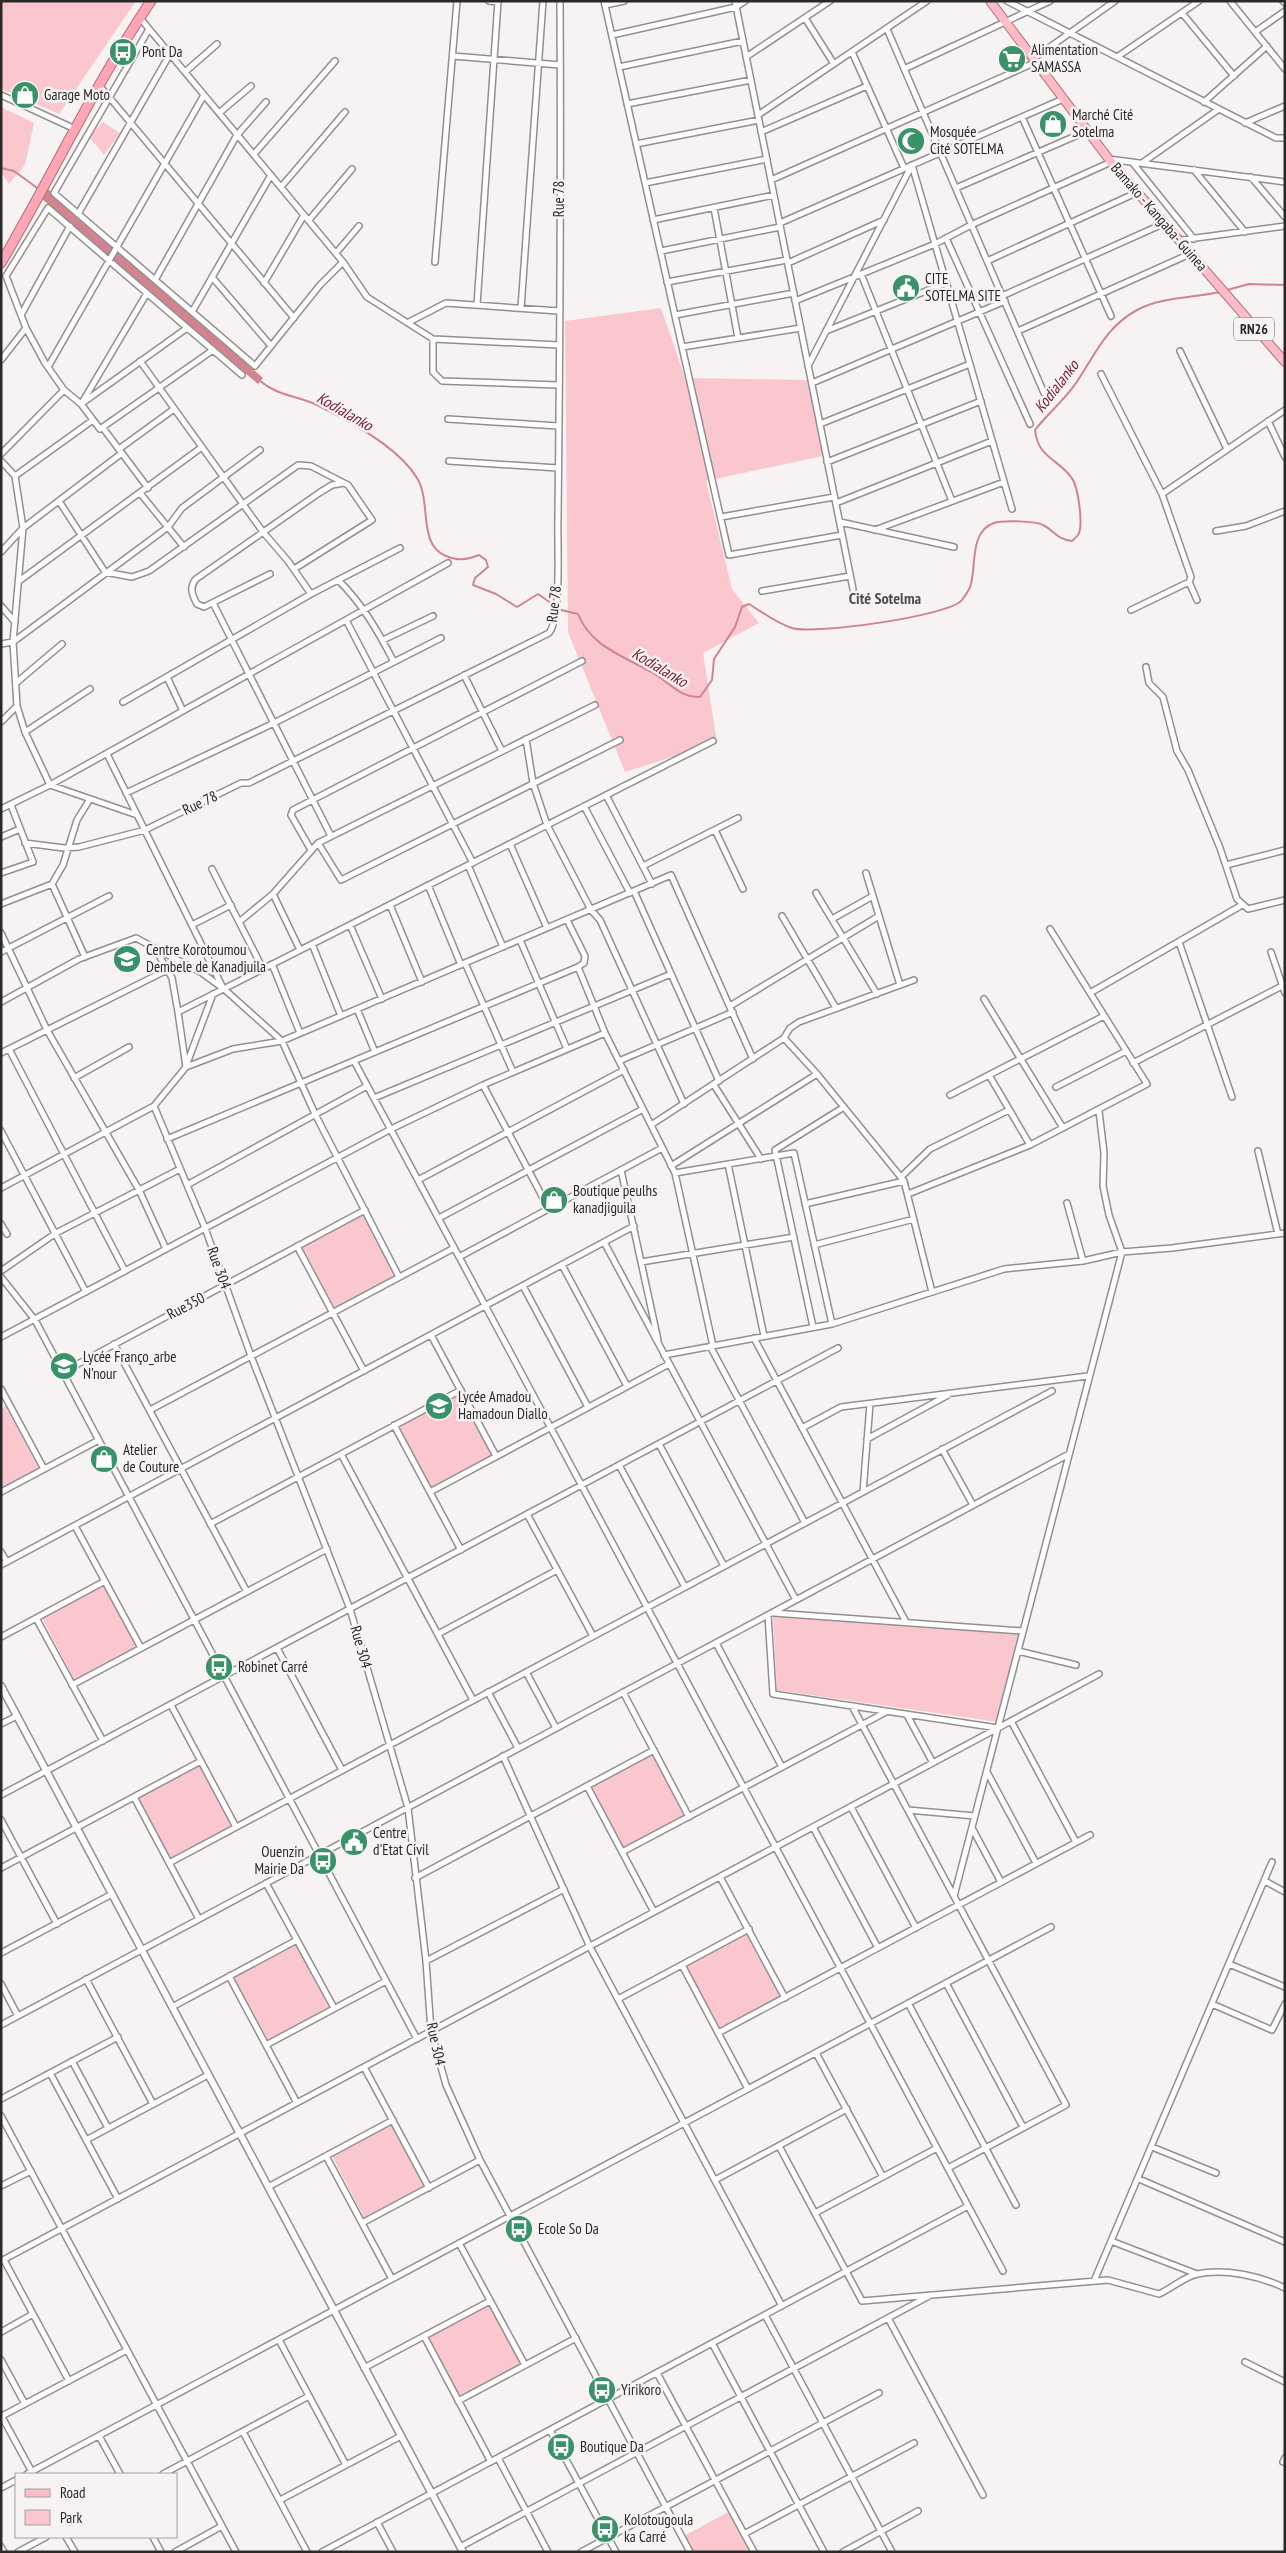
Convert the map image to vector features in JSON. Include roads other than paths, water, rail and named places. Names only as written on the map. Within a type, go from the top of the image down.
[{"type":"highway","points":[[1,262],[39,198],[99,85],[151,1]]},
{"type":"main road","name":"Bamako - Kangaba- Guinea","points":[[990,1],[1110,160],[1181,240],[1265,342],[1285,362]]},
{"type":"street","points":[[436,262],[458,1]]},
{"type":"street","points":[[477,305],[498,2],[489,1]]},
{"type":"street","points":[[521,308],[542,1]]},
{"type":"street","name":"Rue 78","points":[[25,842],[70,847],[145,830],[241,783],[249,783],[549,633],[556,606],[560,1]]},
{"type":"street","points":[[624,1],[604,3],[729,554],[842,535]]},
{"type":"street","points":[[612,35],[745,1]]},
{"type":"street","points":[[746,57],[830,1]]},
{"type":"street","points":[[636,144],[758,117],[927,1]]},
{"type":"street","points":[[1007,1],[1276,138],[1285,137]]},
{"type":"street","points":[[904,68],[1007,23],[1050,1]]},
{"type":"street","points":[[771,180],[1035,60],[1115,1]]},
{"type":"street","points":[[1117,57],[1199,1]]},
{"type":"street","points":[[1230,1],[1285,69]]},
{"type":"street","points":[[736,4],[853,589]]},
{"type":"street","points":[[1255,32],[1285,11]]},
{"type":"street","points":[[1182,13],[1234,76]]},
{"type":"street","points":[[140,18],[344,262],[367,297],[433,339],[558,345]]},
{"type":"street","points":[[805,18],[834,64]]},
{"type":"street","points":[[149,29],[54,193],[255,366],[320,285],[344,262]]},
{"type":"street","points":[[887,29],[1044,393]]},
{"type":"street","points":[[619,67],[743,41]]},
{"type":"street","points":[[185,72],[217,44]]},
{"type":"street","points":[[1204,102],[1266,46]]},
{"type":"street","points":[[852,52],[904,168]]},
{"type":"street","points":[[78,214],[170,54]]},
{"type":"street","points":[[453,56],[494,61],[560,65]]},
{"type":"street","points":[[254,154],[334,62]]},
{"type":"street","points":[[627,104],[751,80]]},
{"type":"street","points":[[99,85],[294,318]]},
{"type":"street","points":[[219,113],[251,86]]},
{"type":"street","points":[[761,132],[867,86]]},
{"type":"street","points":[[48,367],[204,94]]},
{"type":"street","points":[[1,95],[75,129]]},
{"type":"street","points":[[660,251],[780,225],[904,168],[1063,99]]},
{"type":"street","points":[[155,280],[237,135],[266,102]]},
{"type":"street","points":[[1246,123],[1285,106]]},
{"type":"street","points":[[1142,163],[1219,109]]},
{"type":"street","points":[[281,188],[345,112]]},
{"type":"street","points":[[1022,117],[1111,316]]},
{"type":"street","points":[[956,188],[1087,131]]},
{"type":"street","points":[[645,183],[767,159]]},
{"type":"street","points":[[795,301],[935,244],[1110,160],[1251,176],[1285,182]]},
{"type":"street","points":[[1132,162],[1194,239]]},
{"type":"street","points":[[808,366],[912,165]]},
{"type":"street","points":[[912,165],[1012,509]]},
{"type":"street","points":[[309,220],[352,169]]},
{"type":"street","points":[[1194,170],[1245,232]]},
{"type":"street","points":[[192,312],[271,175]]},
{"type":"street","points":[[1251,176],[1285,217]]},
{"type":"street","points":[[988,261],[1138,192]]},
{"type":"street","points":[[654,220],[774,195]]},
{"type":"street","points":[[213,350],[100,430],[81,404],[64,390],[48,367],[26,328],[6,276],[48,208],[109,259],[242,375]]},
{"type":"street","points":[[714,208],[738,338]]},
{"type":"street","points":[[264,282],[304,215]]},
{"type":"street","points":[[668,282],[787,262],[884,220]]},
{"type":"street","points":[[812,383],[979,312],[1003,298],[1165,223]]},
{"type":"street","points":[[21,315],[70,226]]},
{"type":"street","points":[[336,253],[359,226]]},
{"type":"street","points":[[1181,240],[1285,226]]},
{"type":"street","points":[[946,238],[1030,424]]},
{"type":"street","points":[[1018,331],[1102,295],[1192,253]]},
{"type":"street","points":[[861,274],[952,501]]},
{"type":"street","points":[[212,278],[271,346]]},
{"type":"street","points":[[826,331],[946,282]]},
{"type":"street","points":[[81,404],[148,293]]},
{"type":"street","points":[[675,316],[794,294]]},
{"type":"street","points":[[409,322],[440,304],[559,311]]},
{"type":"street","points":[[1,360],[26,328]]},
{"type":"street","points":[[81,404],[187,328]]},
{"type":"street","points":[[682,348],[801,328]]},
{"type":"street","points":[[433,339],[433,372],[442,381],[558,385]]},
{"type":"street","points":[[1180,351],[1228,449]]},
{"type":"street","points":[[140,362],[263,532],[294,569],[311,594]]},
{"type":"street","points":[[820,424],[970,364]]},
{"type":"street","points":[[1100,374],[1162,494],[1190,577],[1189,582],[1197,600]]},
{"type":"street","points":[[1,454],[64,390]]},
{"type":"street","points":[[827,462],[980,401]]},
{"type":"street","points":[[1,552],[23,528],[174,409]]},
{"type":"street","points":[[1162,494],[1285,410]]},
{"type":"street","points":[[448,419],[558,426]]},
{"type":"street","points":[[15,476],[93,420]]},
{"type":"street","points":[[1268,421],[1285,457]]},
{"type":"street","points":[[103,428],[148,488]]},
{"type":"street","points":[[721,517],[835,500],[992,441]]},
{"type":"street","points":[[19,582],[202,447]]},
{"type":"street","points":[[1,644],[13,642],[168,526],[182,508],[260,450]]},
{"type":"street","points":[[449,460],[558,468]]},
{"type":"street","points":[[1,461],[15,476],[23,528],[13,642],[17,706],[25,732],[50,785],[137,815]]},
{"type":"street","points":[[58,501],[105,572],[121,576],[138,576],[244,506],[298,465],[310,466],[344,483],[372,520],[294,569]]},
{"type":"street","points":[[875,530],[1004,482]]},
{"type":"street","points":[[270,574],[204,607],[197,604],[194,599],[191,584],[319,493],[332,485],[344,483]]},
{"type":"street","points":[[140,493],[184,547]]},
{"type":"street","points":[[1216,531],[1246,526],[1285,511]]},
{"type":"street","points":[[840,522],[954,547]]},
{"type":"street","points":[[124,702],[311,594],[400,548]]},
{"type":"street","points":[[1,809],[107,754],[448,563]]},
{"type":"street","points":[[762,591],[850,576]]},
{"type":"street","points":[[338,580],[352,593],[394,662]]},
{"type":"street","points":[[1131,610],[1189,582]]},
{"type":"street","points":[[213,603],[332,836]]},
{"type":"street","points":[[1,606],[15,622]]},
{"type":"street","points":[[382,640],[433,616]]},
{"type":"street","points":[[346,620],[452,824],[503,947]]},
{"type":"street","points":[[126,793],[274,723],[441,638]]},
{"type":"street","points":[[16,683],[62,644]]},
{"type":"street","points":[[311,850],[291,814],[293,810],[582,662]]},
{"type":"street","points":[[1146,667],[1149,683],[1163,697],[1178,751],[1188,770],[1242,905],[1248,909],[1285,900]]},
{"type":"street","points":[[464,675],[502,751]]},
{"type":"street","points":[[167,677],[183,711]]},
{"type":"street","points":[[25,732],[90,689]]},
{"type":"street","points":[[239,922],[273,894],[318,843],[594,704]]},
{"type":"street","points":[[1,722],[17,706]]},
{"type":"street","points":[[526,739],[533,783],[547,825],[591,910],[600,920],[684,1104]]},
{"type":"street","points":[[318,843],[341,880],[620,740]]},
{"type":"street","points":[[178,1012],[713,741]]},
{"type":"street","points":[[107,754],[224,989]]},
{"type":"street","points":[[606,796],[652,884]]},
{"type":"street","points":[[1,904],[52,884],[63,865],[77,820],[90,799]]},
{"type":"street","points":[[1,872],[33,862],[11,805]]},
{"type":"street","points":[[584,806],[632,892],[671,974],[717,1083],[761,1159]]},
{"type":"street","points":[[643,866],[738,818]]},
{"type":"street","points":[[1,837],[20,829]]},
{"type":"street","points":[[715,830],[743,889]]},
{"type":"street","points":[[510,844],[547,928]]},
{"type":"street","points":[[1226,865],[1285,850]]},
{"type":"street","points":[[212,869],[263,969]]},
{"type":"street","points":[[866,874],[900,985]]},
{"type":"street","points":[[186,1067],[233,1049],[282,1041],[671,876],[753,1059]]},
{"type":"street","points":[[52,884],[85,957]]},
{"type":"street","points":[[428,885],[513,1072]]},
{"type":"street","points":[[816,893],[877,994]]},
{"type":"street","points":[[273,894],[300,950]]},
{"type":"street","points":[[1,952],[110,896]]},
{"type":"street","points":[[832,919],[873,896]]},
{"type":"street","points":[[192,925],[231,905]]},
{"type":"street","points":[[390,905],[422,982]]},
{"type":"street","points":[[1090,993],[1242,905]]},
{"type":"street","points":[[782,916],[836,1008]]},
{"type":"street","points":[[730,1006],[879,916]]},
{"type":"street","points":[[168,1139],[578,967],[584,963],[585,956],[567,920]]},
{"type":"street","points":[[350,925],[382,999]]},
{"type":"street","points":[[908,1194],[1030,1145],[1099,1111],[1147,1084],[1050,929]]},
{"type":"street","points":[[1,933],[47,1030],[139,1190],[166,1249]]},
{"type":"street","points":[[1,1002],[85,957],[136,938],[202,973],[224,989],[282,1041],[315,1114],[399,1277]]},
{"type":"street","points":[[520,940],[567,1049]]},
{"type":"street","points":[[1179,942],[1232,1097]]},
{"type":"street","points":[[312,944],[341,1016]]},
{"type":"street","points":[[155,949],[168,969],[174,984],[186,1067]]},
{"type":"street","points":[[1271,952],[1285,993]]},
{"type":"street","points":[[272,964],[300,1033]]},
{"type":"street","points":[[578,967],[605,1033],[675,1173],[711,1346],[805,1523]]},
{"type":"street","points":[[1,1053],[168,969]]},
{"type":"street","points":[[374,1098],[671,974]]},
{"type":"street","points":[[651,1125],[784,1038],[790,1028],[799,1022],[914,980]]},
{"type":"street","points":[[1133,1063],[1283,983]]},
{"type":"street","points":[[1,1188],[154,1106],[186,1067],[214,994]]},
{"type":"street","points":[[984,999],[1063,1128]]},
{"type":"street","points":[[357,1009],[375,1052]]},
{"type":"street","points":[[619,1061],[733,1012]]},
{"type":"street","points":[[950,1095],[1104,1016]]},
{"type":"street","points":[[1,1337],[391,1129],[483,1085],[605,1033]]},
{"type":"street","points":[[784,1038],[817,1074],[903,1179],[932,1292]]},
{"type":"street","points":[[74,1078],[129,1047]]},
{"type":"street","points":[[9,1049],[125,1271]]},
{"type":"street","points":[[1056,1087],[1126,1051]]},
{"type":"street","points":[[354,1061],[1003,2271]]},
{"type":"street","points":[[418,1180],[624,1070]]},
{"type":"street","points":[[671,1166],[817,1074]]},
{"type":"street","points":[[989,1075],[1030,1145]]},
{"type":"street","points":[[483,1085],[549,1209]]},
{"type":"street","points":[[187,1185],[367,1086]]},
{"type":"street","name":"Rue 304","points":[[154,1106],[205,1228],[251,1356],[350,1609],[408,1808],[426,1961],[432,2031],[446,2085],[480,2160],[690,2552]]},
{"type":"street","points":[[813,1327],[775,1150],[844,1107]]},
{"type":"street","points":[[438,1218],[643,1109]]},
{"type":"street","points":[[805,1204],[903,1179],[930,1149],[1009,1110]]},
{"type":"street","points":[[954,1896],[999,1728],[1088,1376],[1122,1252],[1109,1215],[1103,1186],[1104,1153],[1099,1111]]},
{"type":"street","points":[[1,1132],[86,1292]]},
{"type":"street","points":[[459,1256],[662,1148]]},
{"type":"street","points":[[1258,1151],[1278,1234]]},
{"type":"street","points":[[675,1173],[794,1153],[832,1324]]},
{"type":"street","points":[[728,1164],[764,1336]]},
{"type":"street","points":[[1,1270],[56,1233],[180,1169]]},
{"type":"street","points":[[621,1170],[660,1346]]},
{"type":"street","points":[[1067,1203],[1083,1261]]},
{"type":"street","name":"Rue350","points":[[61,1373],[364,1210]]},
{"type":"street","points":[[814,1245],[914,1219]]},
{"type":"street","points":[[1,1224],[6,1234]]},
{"type":"street","points":[[1,1566],[634,1226]]},
{"type":"street","points":[[664,1355],[832,1324],[1004,1269],[1083,1261],[1122,1252],[1172,1248],[1285,1233]]},
{"type":"street","points":[[641,1262],[794,1237]]},
{"type":"street","points":[[604,1242],[796,1600]]},
{"type":"street","points":[[297,1246],[364,1371]]},
{"type":"street","points":[[150,1410],[454,1248]]},
{"type":"street","points":[[562,1265],[627,1386]]},
{"type":"street","points":[[1,1277],[34,1320],[417,2039]]},
{"type":"street","points":[[523,1286],[588,1407]]},
{"type":"street","points":[[431,1335],[496,1456]]},
{"type":"street","points":[[754,1338],[906,1622]]},
{"type":"street","points":[[114,1344],[247,1592]]},
{"type":"street","points":[[1,1795],[838,1348]]},
{"type":"street","points":[[430,1492],[669,1364]]},
{"type":"street","points":[[802,1428],[841,1407],[1088,1376]]},
{"type":"street","points":[[1,1389],[44,1469]]},
{"type":"street","points":[[210,1524],[461,1390]]},
{"type":"street","points":[[169,1863],[1052,1391]]},
{"type":"street","points":[[867,1439],[950,1394]]},
{"type":"street","points":[[1,1404],[8,1401]]},
{"type":"street","points":[[863,1492],[870,1404]]},
{"type":"street","points":[[394,1425],[461,1550]]},
{"type":"street","points":[[1,1492],[97,1441]]},
{"type":"street","points":[[659,1444],[724,1566]]},
{"type":"street","points":[[942,1449],[973,1505]]},
{"type":"street","points":[[341,1454],[473,1700]]},
{"type":"street","points":[[1,2025],[1069,1454]]},
{"type":"street","points":[[620,1465],[685,1587]]},
{"type":"street","points":[[527,1514],[593,1636]]},
{"type":"street","points":[[75,1526],[141,1648]]},
{"type":"street","points":[[72,1685],[327,1549]]},
{"type":"street","points":[[1,1552],[7,1562]]},
{"type":"street","points":[[438,1634],[557,1570]]},
{"type":"street","points":[[1,1637],[105,1581]]},
{"type":"street","points":[[770,1614],[1022,1631]]},
{"type":"street","points":[[770,1614],[773,1694],[999,1728]]},
{"type":"street","points":[[36,1618],[103,1741]]},
{"type":"street","points":[[716,1643],[782,1767]]},
{"type":"street","points":[[277,1648],[342,1770]]},
{"type":"street","points":[[1018,1651],[1076,1665]]},
{"type":"street","points":[[526,1672],[556,1728]]},
{"type":"street","points":[[69,2381],[3,2260],[1099,1674]]},
{"type":"street","points":[[1,1686],[461,2549],[526,2511],[933,2294]]},
{"type":"street","points":[[488,1692],[518,1748]]},
{"type":"street","points":[[623,1692],[689,1817]]},
{"type":"street","points":[[171,1705],[236,1827]]},
{"type":"street","points":[[852,1706],[1066,2105],[948,2168]]},
{"type":"street","points":[[622,1852],[886,1712]]},
{"type":"street","points":[[907,1715],[933,1763]]},
{"type":"street","points":[[1,1724],[17,1716]]},
{"type":"street","points":[[1011,1721],[1076,1842]]},
{"type":"street","points":[[415,1878],[654,1750]]},
{"type":"street","points":[[503,1756],[590,1946],[782,2306]]},
{"type":"street","points":[[1,1868],[201,1761]]},
{"type":"street","points":[[987,1772],[1036,1863]]},
{"type":"street","points":[[587,1786],[654,1912]]},
{"type":"street","points":[[134,1797],[199,1919]]},
{"type":"street","points":[[851,1807],[916,1928]]},
{"type":"street","points":[[908,1810],[975,1816]]},
{"type":"street","points":[[1,1820],[57,1924]]},
{"type":"street","points":[[813,1827],[878,1948]]},
{"type":"street","points":[[972,1828],[1001,1882]]},
{"type":"street","points":[[718,2033],[1090,1834]]},
{"type":"street","points":[[1094,2281],[1139,2179],[1272,1862]]},
{"type":"street","points":[[720,1877],[785,1998]]},
{"type":"street","points":[[1264,1881],[1285,1892]]},
{"type":"street","points":[[266,1883],[334,2008]]},
{"type":"street","points":[[426,1961],[564,1889]]},
{"type":"street","points":[[1,1953],[112,1894]]},
{"type":"street","points":[[127,2350],[2,2416],[30,2473],[1051,1927]]},
{"type":"street","points":[[618,1999],[749,1929]]},
{"type":"street","points":[[172,2007],[297,1940]]},
{"type":"street","points":[[1229,1964],[1285,1987]]},
{"type":"street","points":[[682,1965],[748,2089]]},
{"type":"street","points":[[229,1976],[297,2103]]},
{"type":"street","points":[[86,1979],[153,2104]]},
{"type":"street","points":[[266,2045],[386,1980]]},
{"type":"street","points":[[946,1983],[1023,2127]]},
{"type":"street","points":[[1,1984],[18,2016]]},
{"type":"street","points":[[908,2004],[1016,2204]]},
{"type":"street","points":[[1212,2004],[1272,2030],[1285,2004]]},
{"type":"street","points":[[1,2099],[118,2037]]},
{"type":"street","points":[[816,2053],[883,2177]]},
{"type":"street","points":[[72,2061],[108,2128]]},
{"type":"street","points":[[364,2067],[429,2188]]},
{"type":"street","points":[[50,2073],[118,2199]]},
{"type":"street","points":[[86,2140],[208,2074]]},
{"type":"street","points":[[715,2180],[847,2109]]},
{"type":"street","points":[[1,2116],[236,2552]]},
{"type":"street","points":[[268,2187],[393,2120]]},
{"type":"street","points":[[779,2146],[862,2301],[1094,2281],[1114,2281],[1159,2294],[1197,2274]]},
{"type":"street","points":[[1152,2147],[1216,2173]]},
{"type":"street","points":[[815,2213],[937,2148]]},
{"type":"street","points":[[326,2156],[392,2279]]},
{"type":"street","points":[[362,2223],[480,2160]]},
{"type":"street","points":[[1,2186],[30,2171]]},
{"type":"street","points":[[1139,2179],[1285,2242]]},
{"type":"street","points":[[322,2552],[968,2206]]},
{"type":"street","points":[[1111,2241],[1197,2274],[1250,2276],[1270,2281],[1285,2288]]},
{"type":"street","points":[[459,2243],[525,2365]]},
{"type":"street","points":[[364,2368],[490,2300]]},
{"type":"street","points":[[1,2332],[33,2314]]},
{"type":"street","points":[[765,2315],[892,2552]]},
{"type":"street","points":[[888,2318],[983,2495]]},
{"type":"street","points":[[424,2336],[491,2462]]},
{"type":"street","points":[[458,2401],[576,2338]]},
{"type":"street","points":[[279,2340],[346,2465]]},
{"type":"street","points":[[712,2344],[824,2552]]},
{"type":"street","points":[[1,2360],[25,2404]]},
{"type":"street","points":[[1245,2362],[1285,2382]]},
{"type":"street","points":[[658,2373],[754,2552]]},
{"type":"street","points":[[581,2552],[879,2392]]},
{"type":"street","points":[[165,2473],[309,2396]]},
{"type":"street","points":[[550,2430],[616,2552]]},
{"type":"street","points":[[243,2432],[307,2552]]},
{"type":"street","points":[[99,2436],[119,2473]]},
{"type":"street","points":[[280,2500],[401,2436]]},
{"type":"street","points":[[744,2534],[914,2443]]},
{"type":"street","points":[[498,2458],[548,2552]]},
{"type":"street","points":[[1,2488],[15,2481]]},
{"type":"street","points":[[843,2552],[918,2512]]},
{"type":"street","points":[[377,2522],[393,2552]]},
{"type":"street","points":[[174,2552],[222,2526]]},
{"type":"street","points":[[18,2552],[44,2538]]},
{"type":"street","points":[[67,2538],[75,2552]]},
{"type":"street","points":[[154,2538],[161,2552]]},
{"type":"street","points":[[1,2547],[4,2552]]},
{"type":"waterway","name":"Kodialanko","points":[[1,168],[14,171],[40,190]]},
{"type":"waterway","name":"Kodialanko","points":[[1227,290],[1249,284],[1285,285]]},
{"type":"waterway","name":"Kodialanko","points":[[259,380],[279,392],[317,405],[343,419],[372,436],[398,456],[417,478],[424,499],[428,532],[431,542],[437,550],[455,559],[466,559],[479,555],[486,560],[488,567],[475,578],[473,585],[496,594],[517,607],[538,594],[561,610],[578,614],[591,635],[610,650],[653,673],[680,692],[700,697],[712,680],[714,659],[735,627],[742,607],[749,604],[769,617],[792,628],[825,629],[908,618],[952,606],[962,600],[971,584],[977,541],[986,527],[994,523],[1011,521],[1039,524],[1047,527],[1062,538],[1072,541],[1080,528],[1078,495],[1074,481],[1066,471],[1044,452],[1037,439],[1035,430],[1074,387],[1109,332],[1126,317],[1137,310],[1156,303],[1220,292]]},
{"type":"place","name":"Pont Da","points":[[123,52]]},
{"type":"place","name":"Alimentation SAMASSA","points":[[1012,59]]},
{"type":"place","name":"Garage Moto","points":[[25,95]]},
{"type":"place","name":"Marché Cité Sotelma","points":[[1053,124]]},
{"type":"place","name":"Mosquée Cité SOTELMA","points":[[911,141]]},
{"type":"place","name":"CITE SOTELMA SITE","points":[[906,288]]},
{"type":"place","name":"Centre Korotoumou Dembele de Kanadjuila","points":[[127,959]]},
{"type":"place","name":"Boutique peulhs kanadjiguila","points":[[554,1200]]},
{"type":"place","name":"Lycée Franço_arbe N'nour","points":[[64,1366]]},
{"type":"place","name":"Lycée Amadou Hamadoun Diallo","points":[[439,1406]]},
{"type":"place","name":"Atelier de Couture","points":[[104,1459]]},
{"type":"place","name":"Robinet Carré","points":[[219,1667]]},
{"type":"place","name":"Centre d'Etat Civil","points":[[354,1842]]},
{"type":"place","name":"Ouenzin Mairie Da","points":[[323,1861]]},
{"type":"place","name":"Ecole So Da","points":[[519,2229]]},
{"type":"place","name":"Yirikoro","points":[[602,2390]]},
{"type":"place","name":"Boutique Da","points":[[561,2447]]},
{"type":"place","name":"Kolotougoula ka Carré","points":[[605,2529]]},
{"type":"district","name":"Cité Sotelma","points":[[885,598]]}]
